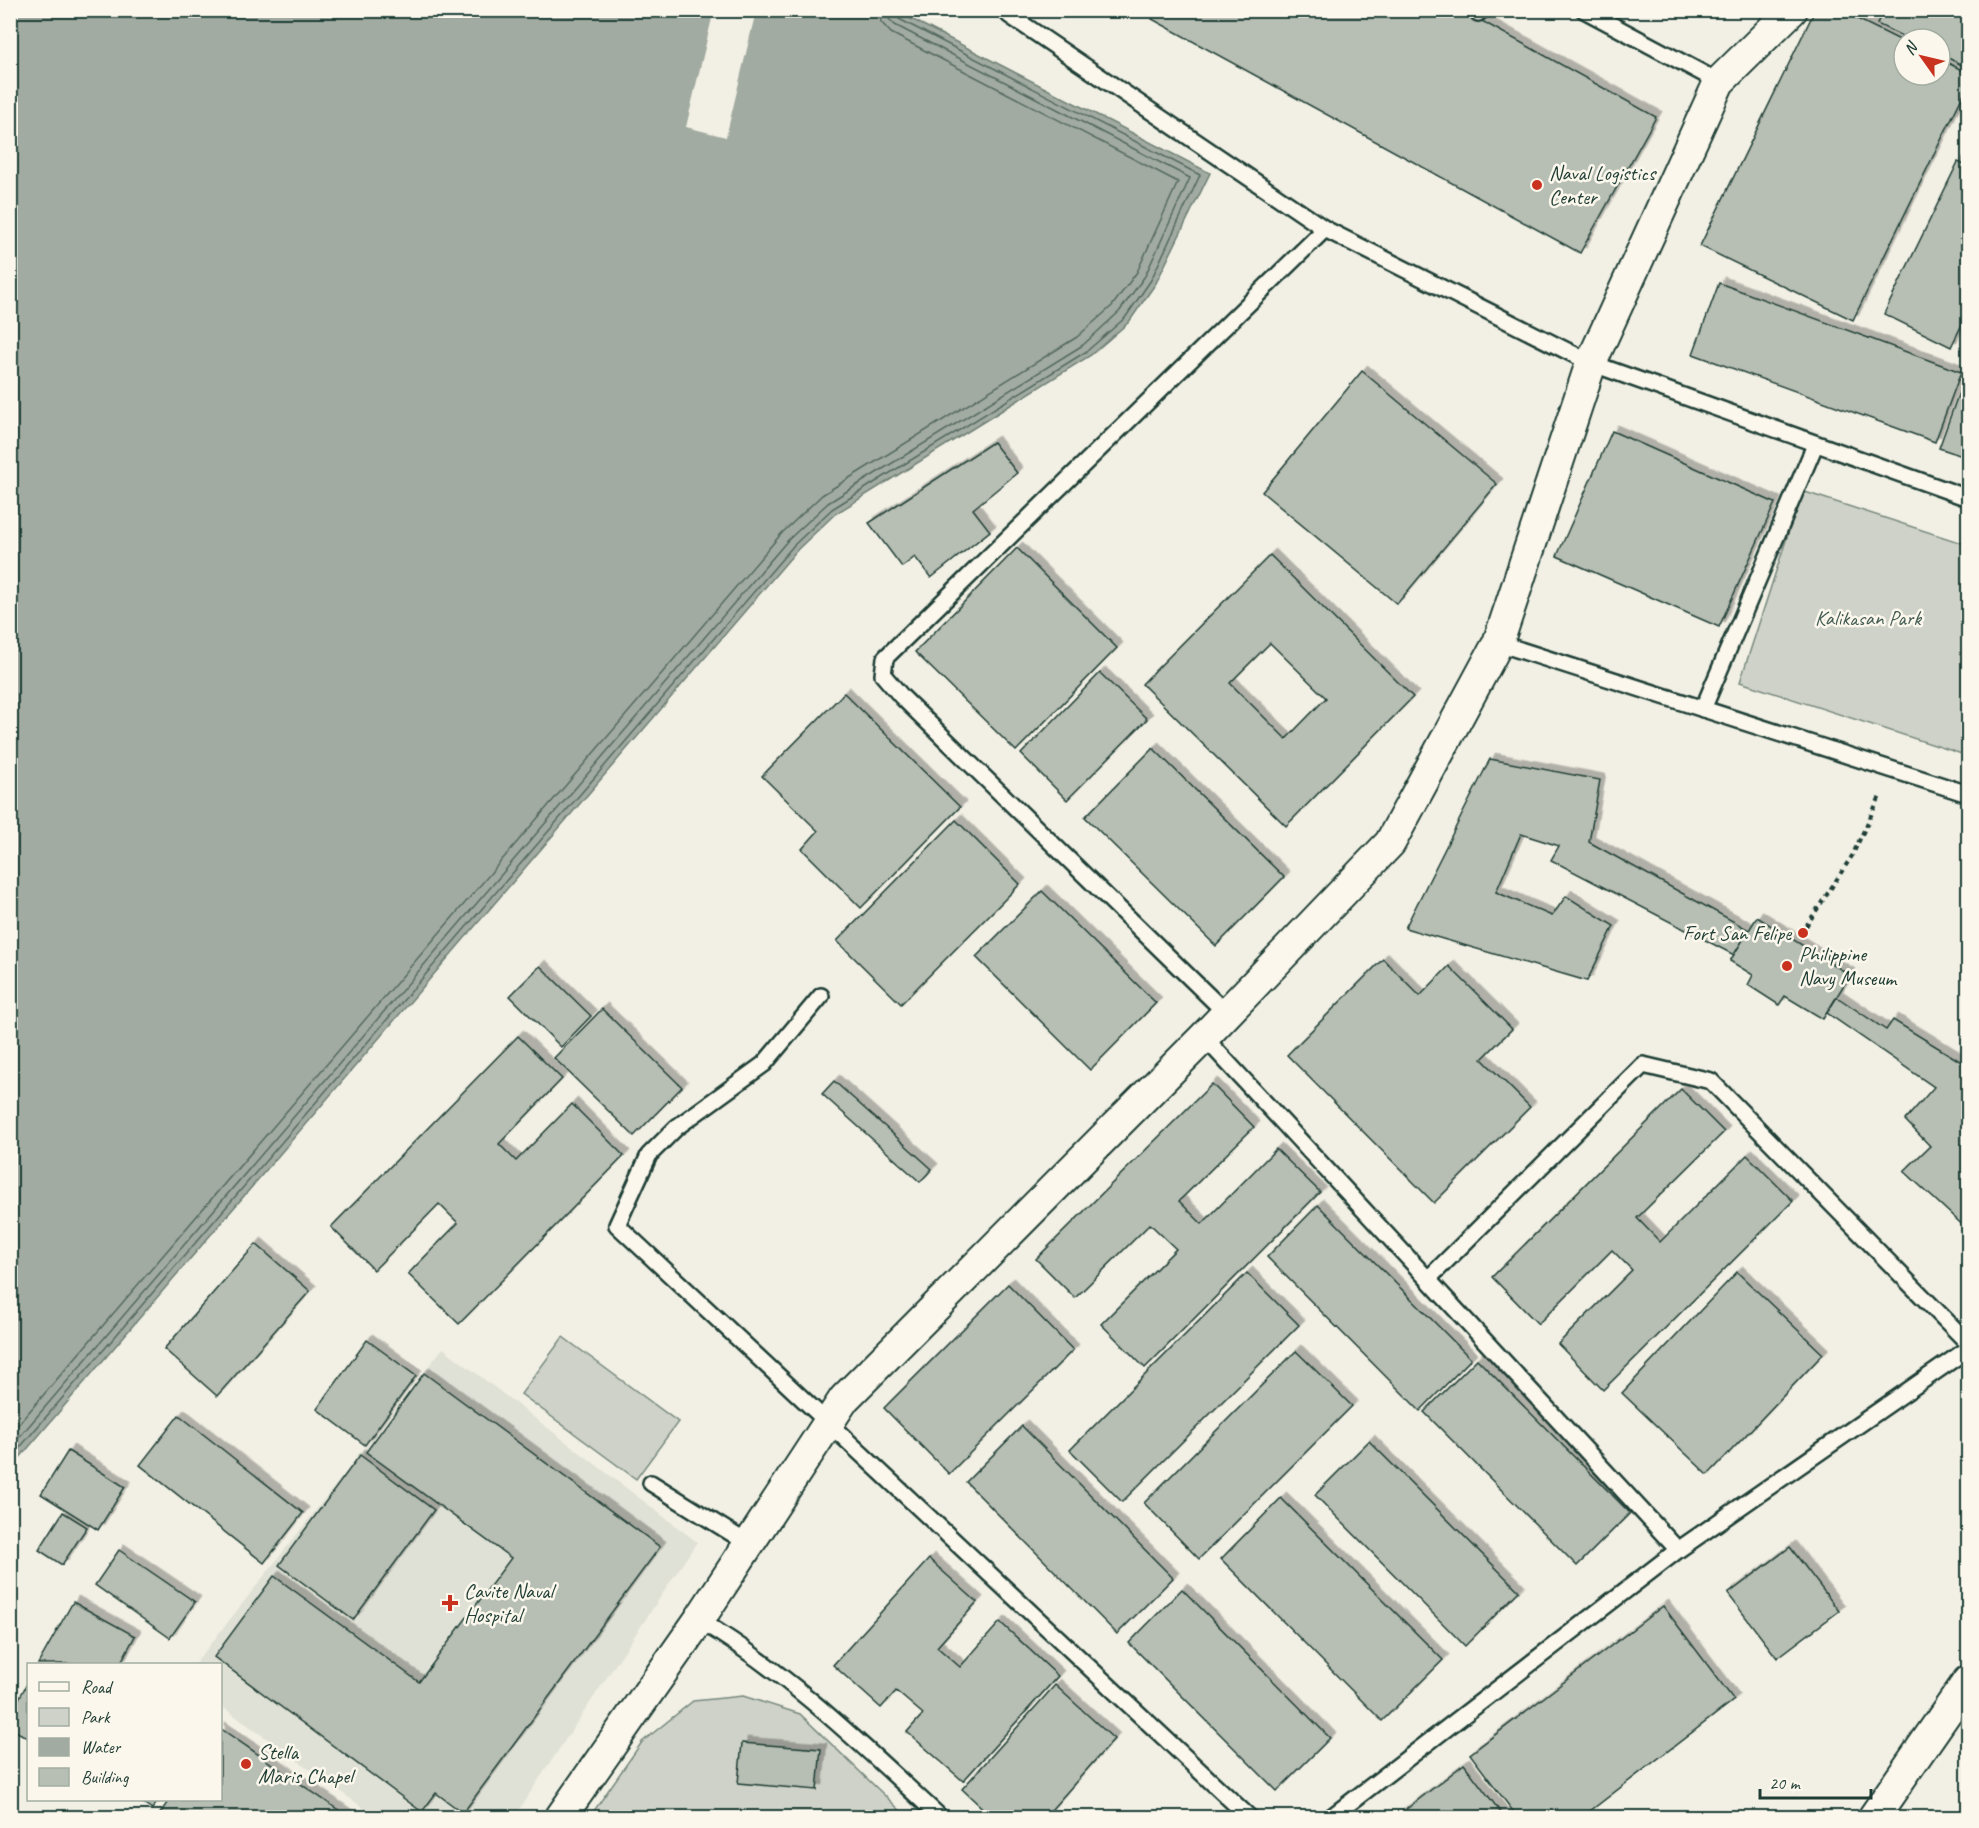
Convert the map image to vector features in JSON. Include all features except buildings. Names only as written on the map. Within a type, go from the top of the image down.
[{"type":"street","points":[[560,1818],[699,1620],[844,1399],[1227,1014],[1390,843],[1498,643],[1591,363],[1719,82],[1792,10]]},
{"type":"street","points":[[1873,1818],[1968,1681]]},
{"type":"lane","points":[[1013,10],[1009,15],[1325,229],[1591,363],[1968,498]]},
{"type":"lane","points":[[1475,10],[1478,13],[1482,10]]},
{"type":"lane","points":[[1584,10],[1719,82]]},
{"type":"lane","points":[[1227,1014],[902,697],[883,675],[885,658],[1325,229]]},
{"type":"lane","points":[[1703,709],[1815,445]]},
{"type":"lane","points":[[1498,643],[1968,794]]},
{"type":"lane","points":[[821,996],[764,1064],[677,1127],[649,1155],[617,1225],[830,1421],[1250,1818]]},
{"type":"lane","points":[[1204,1037],[1678,1550]]},
{"type":"lane","points":[[1428,1279],[1643,1065],[1711,1081],[1968,1343]]},
{"type":"lane","points":[[1330,1818],[1678,1550],[1968,1349]]},
{"type":"lane","points":[[651,1483],[749,1544]]},
{"type":"lane","points":[[699,1620],[747,1648],[811,1698],[941,1818]]},
{"type":"path","points":[[1802,934],[1852,856],[1892,769]]},
{"type":"shaded area","name":"Cavite Naval Hospital","points":[[443,1348],[697,1542],[514,1817],[376,1817],[222,1707],[222,1663],[196,1663]]},
{"type":"green space","name":"Kalikasan Park","points":[[1802,491],[1968,545],[1968,756],[1740,682]]},
{"type":"green space","points":[[563,1337],[678,1422],[636,1479],[521,1394]]},
{"type":"green space","points":[[743,1696],[800,1714],[907,1817],[589,1818],[642,1742],[693,1701]]},
{"type":"water","points":[[11,11],[896,11],[1210,173],[1156,283],[1129,322],[1091,355],[835,514],[798,549],[11,1468]]},
{"type":"pier","points":[[714,10],[756,11],[726,137],[686,127]]},
{"type":"place","name":"Naval Logistics Center","points":[[1537,185]]},
{"type":"place","name":"Fort San Felipe","points":[[1803,933]]},
{"type":"place","name":"Philippine Navy Museum","points":[[1787,966]]},
{"type":"place","name":"Cavite Naval Hospital","points":[[450,1603]]},
{"type":"place","name":"Stella Maris Chapel","points":[[246,1764]]}]
